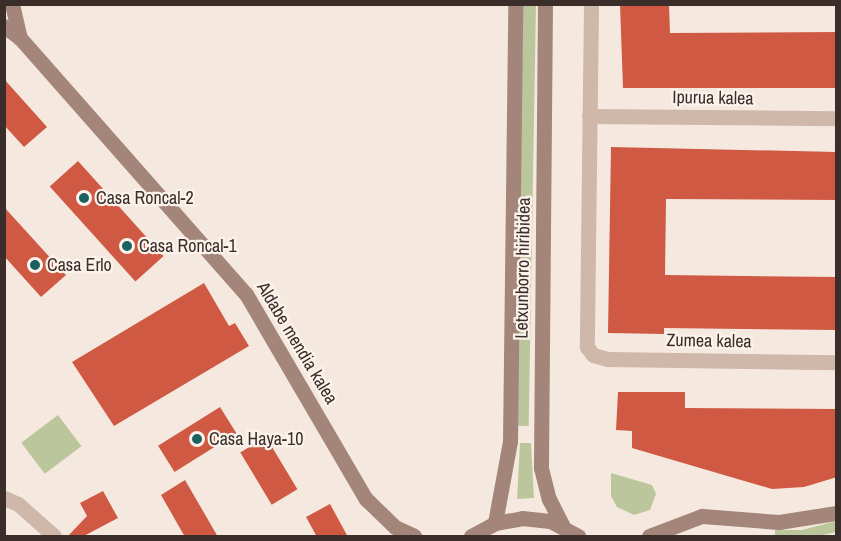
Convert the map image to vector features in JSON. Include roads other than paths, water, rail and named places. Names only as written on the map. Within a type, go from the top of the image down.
[{"type":"main road","name":"Aldabe mendia kalea","points":[[12,4],[20,38]]},
{"type":"main road","name":"Letxunborro hiribidea","points":[[495,523],[510,441],[515,4]]},
{"type":"main road","name":"Letxunborro hiribidea","points":[[545,4],[541,468],[549,499],[563,527]]},
{"type":"main road","name":"Aldabe mendia kalea","points":[[4,26],[20,38],[246,294],[366,499],[380,514],[413,536]]},
{"type":"main road","points":[[649,537],[702,516],[779,522],[837,513]]},
{"type":"main road","points":[[471,537],[495,523],[522,518],[563,527],[578,537]]},
{"type":"street","points":[[589,116],[591,4]]},
{"type":"street","name":"Ipurua kalea","points":[[589,116],[837,118]]},
{"type":"street","name":"Zumea kalea","points":[[589,116],[587,346],[593,355],[608,359],[837,362]]},
{"type":"street","points":[[4,498],[18,504],[54,537]]},
{"type":"place","name":"Casa Roncal-2","points":[[84,198]]},
{"type":"place","name":"Casa Roncal-1","points":[[127,246]]},
{"type":"place","name":"Casa Erlo","points":[[35,265]]},
{"type":"place","name":"Casa Haya-10","points":[[197,439]]}]
